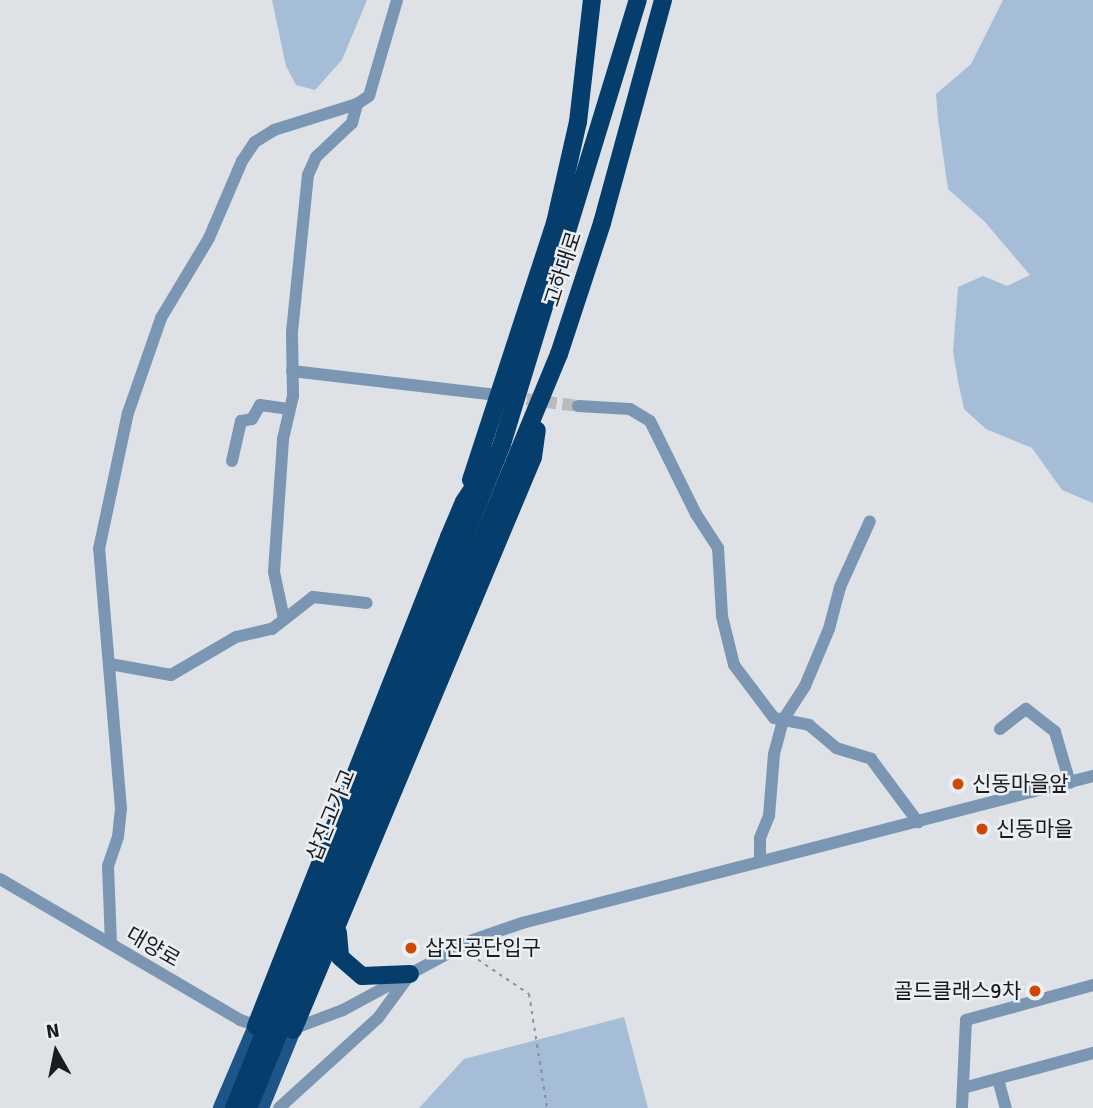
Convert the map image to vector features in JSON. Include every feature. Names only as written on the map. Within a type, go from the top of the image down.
[{"type":"highway","points":[[257,1026],[464,502],[555,223],[578,122],[592,0]]},
{"type":"highway","name":"고하대로","points":[[475,541],[502,444],[638,0]]},
{"type":"highway","name":"고하대로","points":[[475,541],[541,402],[602,223],[663,0]]},
{"type":"highway","points":[[293,1030],[533,457],[541,402]]},
{"type":"highway","points":[[464,502],[502,444]]},
{"type":"highway","name":"삽진고가교","points":[[234,1108],[475,541]]},
{"type":"highway","name":"삽진고가교","points":[[248,1108],[475,541]]},
{"type":"highway","points":[[337,927],[340,957],[362,976],[410,974]]},
{"type":"main road","points":[[221,1108],[257,1026]]},
{"type":"main road","points":[[261,1108],[293,1030]]},
{"type":"street","points":[[111,944],[108,866],[121,809],[110,664],[100,583],[103,523],[128,413],[161,318],[209,238],[230,182],[255,142],[290,124],[358,104],[369,96],[397,0]]},
{"type":"street","points":[[284,619],[274,572],[283,439],[290,409],[292,332],[310,168],[349,128],[358,104]]},
{"type":"street","points":[[292,370],[495,395]]},
{"type":"street","points":[[232,461],[241,421],[252,419],[260,405],[290,409]]},
{"type":"street","points":[[578,406],[630,409],[650,421],[696,514],[718,548],[730,659],[774,718],[809,725],[836,748],[871,759],[918,822]]},
{"type":"street","points":[[760,861],[760,838],[769,816],[774,754],[783,720],[805,686],[843,579],[870,520]]},
{"type":"street","points":[[110,664],[171,675],[228,641],[272,629],[313,597],[367,603]]},
{"type":"street","points":[[1000,729],[1027,709],[1055,732],[1070,783]]},
{"type":"street","points":[[293,1030],[410,974],[459,947],[563,910],[1093,776]]},
{"type":"street","name":"대양로","points":[[0,879],[257,1026],[293,1030]]},
{"type":"street","points":[[279,1108],[378,1018],[410,974]]},
{"type":"street","points":[[962,1108],[966,1020],[1093,985]]},
{"type":"street","points":[[963,1087],[1093,1053]]},
{"type":"street","points":[[998,1079],[1006,1108]]},
{"type":"path","points":[[459,947],[528,994],[547,1108]]},
{"type":"shaded area","points":[[272,0],[367,0],[342,60],[315,90],[296,85],[286,66]]},
{"type":"shaded area","points":[[1003,0],[1093,0],[1093,503],[1062,490],[1032,448],[986,429],[964,409],[958,381],[953,351],[958,287],[983,276],[1007,286],[1030,275],[984,221],[948,189],[938,119],[936,94],[971,64]]},
{"type":"shaded area","points":[[624,1017],[648,1108],[419,1108],[464,1059]]},
{"type":"tunnel","points":[[509,397],[578,406]]},
{"type":"place","name":"신동마을앞","points":[[958,784]]},
{"type":"place","name":"신동마을","points":[[982,829]]},
{"type":"place","name":"삽진공단입구","points":[[411,948]]},
{"type":"place","name":"골드클래스9차","points":[[1035,991]]}]
